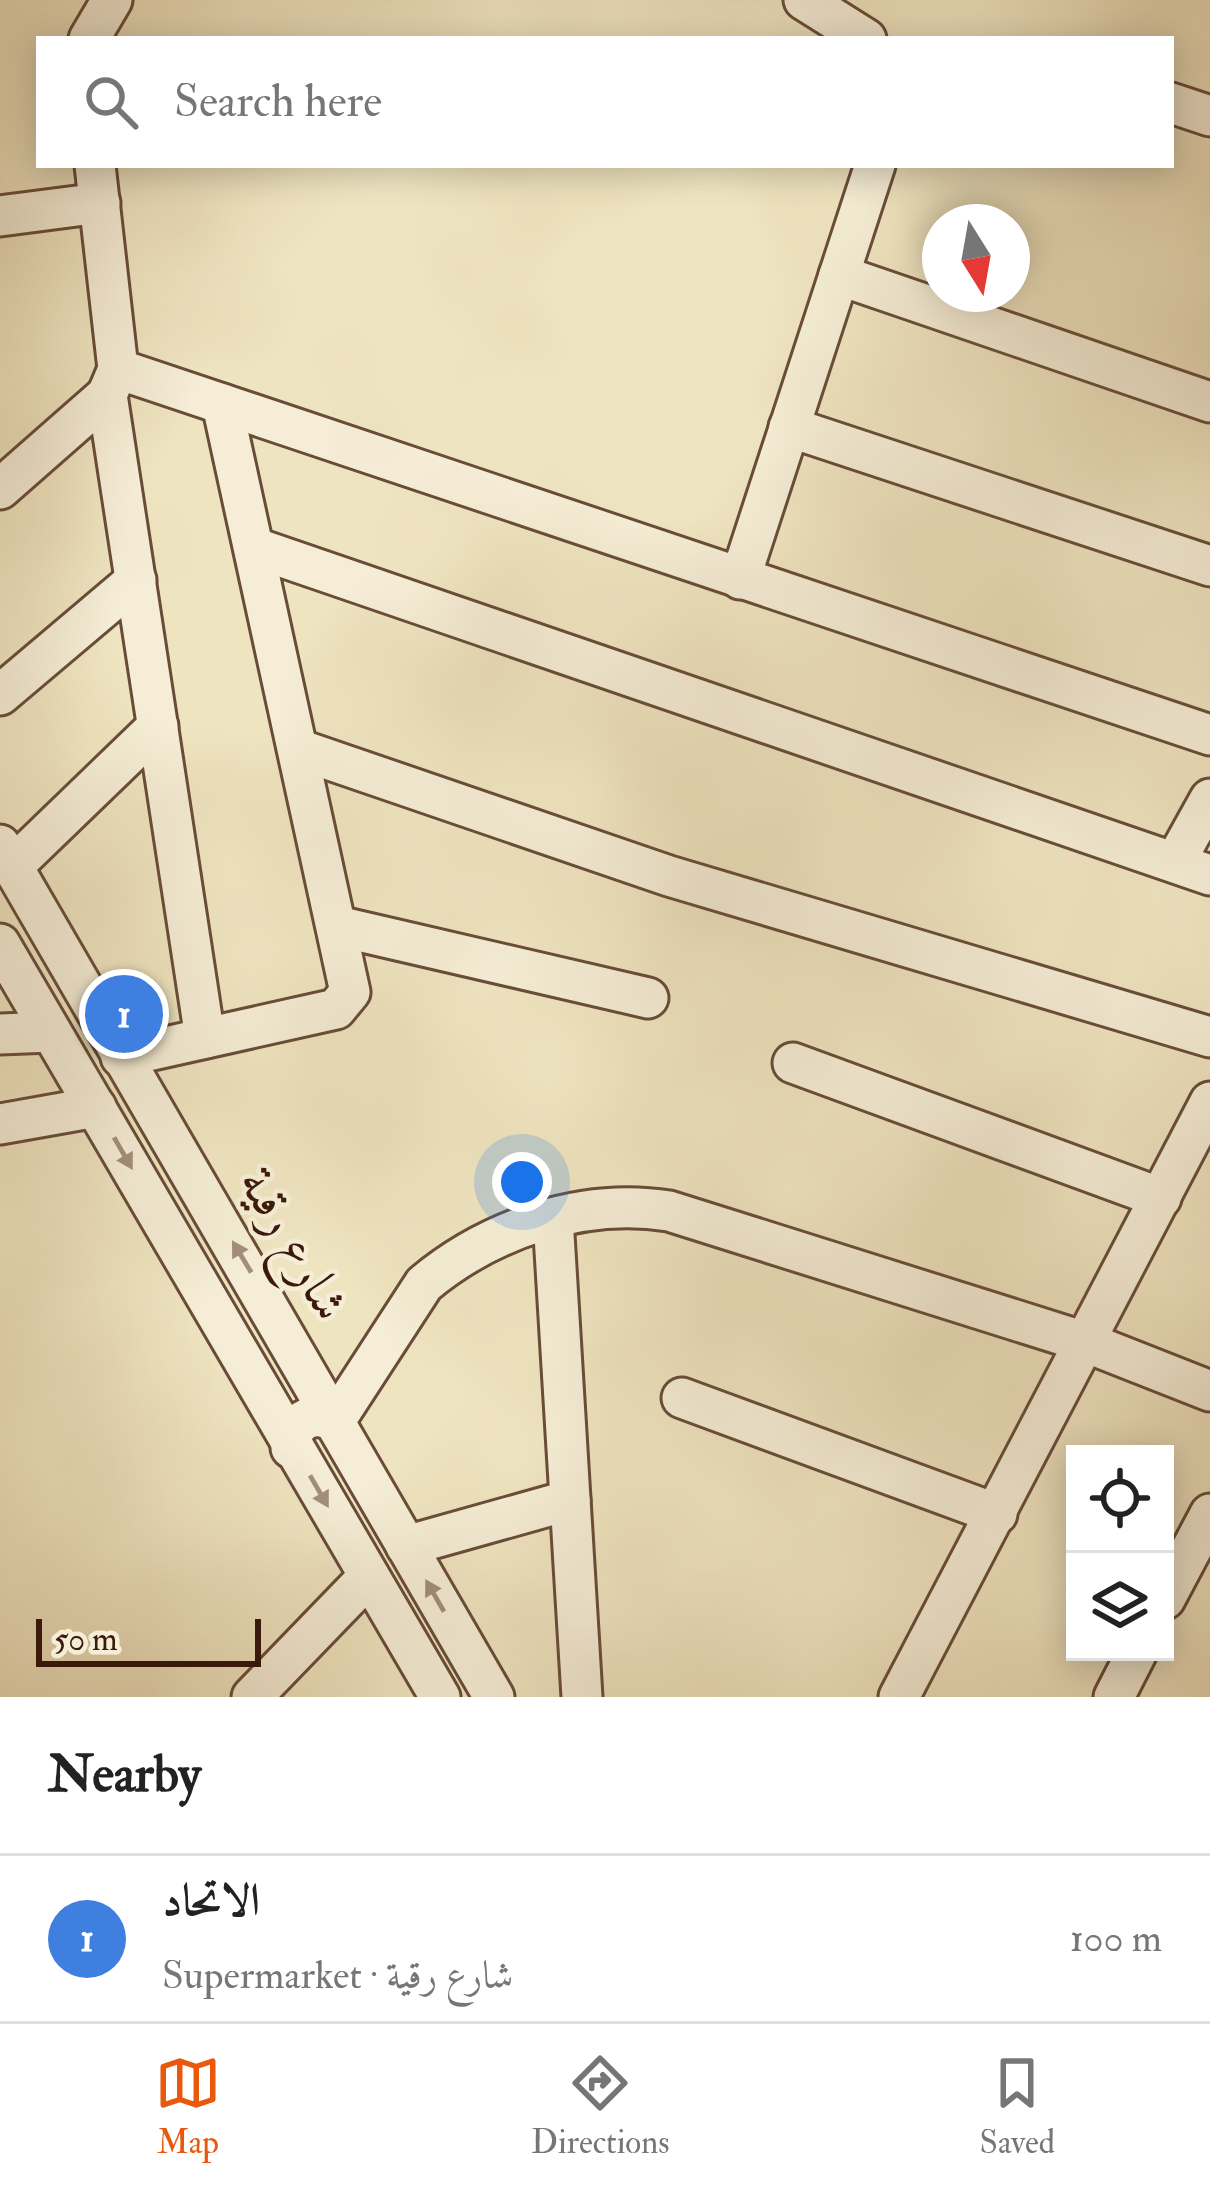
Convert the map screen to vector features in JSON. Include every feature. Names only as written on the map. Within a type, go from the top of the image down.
[{"type":"street","points":[[77,0],[84,36]]},
{"type":"street","points":[[87,36],[112,0]]},
{"type":"street","points":[[804,0],[861,36]]},
{"type":"street","points":[[1174,104],[1210,116]]},
{"type":"street","points":[[740,579],[874,168]]},
{"type":"street","points":[[0,216],[98,184],[113,382],[136,580],[206,1038]]},
{"type":"street","points":[[839,275],[1210,402]]},
{"type":"street","points":[[113,382],[222,404],[1210,735]]},
{"type":"street","points":[[0,489],[113,382]]},
{"type":"street","points":[[121,1057],[343,1006],[350,992],[222,404]]},
{"type":"street","points":[[789,427],[1210,566]]},
{"type":"street","points":[[256,548],[1192,868],[1210,799]]},
{"type":"street","points":[[0,694],[136,580]]},
{"type":"street","points":[[7,856],[158,726]]},
{"type":"street","points":[[298,749],[669,876],[1210,1037]]},
{"type":"street","name":"شارع رقية","points":[[7,856],[121,1057],[273,1308],[494,1697]]},
{"type":"street","points":[[337,926],[648,998]]},
{"type":"street","name":"شارع رقية","points":[[0,944],[440,1697]]},
{"type":"street","points":[[0,1034],[51,1032]]},
{"type":"street","points":[[793,1064],[1161,1198]]},
{"type":"street","points":[[899,1697],[1210,1102]]},
{"type":"street","points":[[0,1124],[96,1107]]},
{"type":"street","points":[[292,1448],[293,1432],[304,1420],[320,1415],[334,1421],[424,1284],[487,1241],[553,1218],[629,1207],[669,1211],[1088,1343],[1210,1391]]},
{"type":"street","points":[[553,1218],[582,1697]]},
{"type":"street","points":[[226,1334],[242,1342],[260,1340],[272,1326],[273,1308]]},
{"type":"street","points":[[682,1398],[997,1514]]},
{"type":"street","points":[[406,1546],[570,1500]]},
{"type":"street","points":[[1174,1582],[1210,1514]]},
{"type":"street","points":[[252,1697],[369,1576]]},
{"type":"street","points":[[1114,1697],[1132,1661]]},
{"type":"place","name":"الاتحاد","points":[[124,1014]]}]
